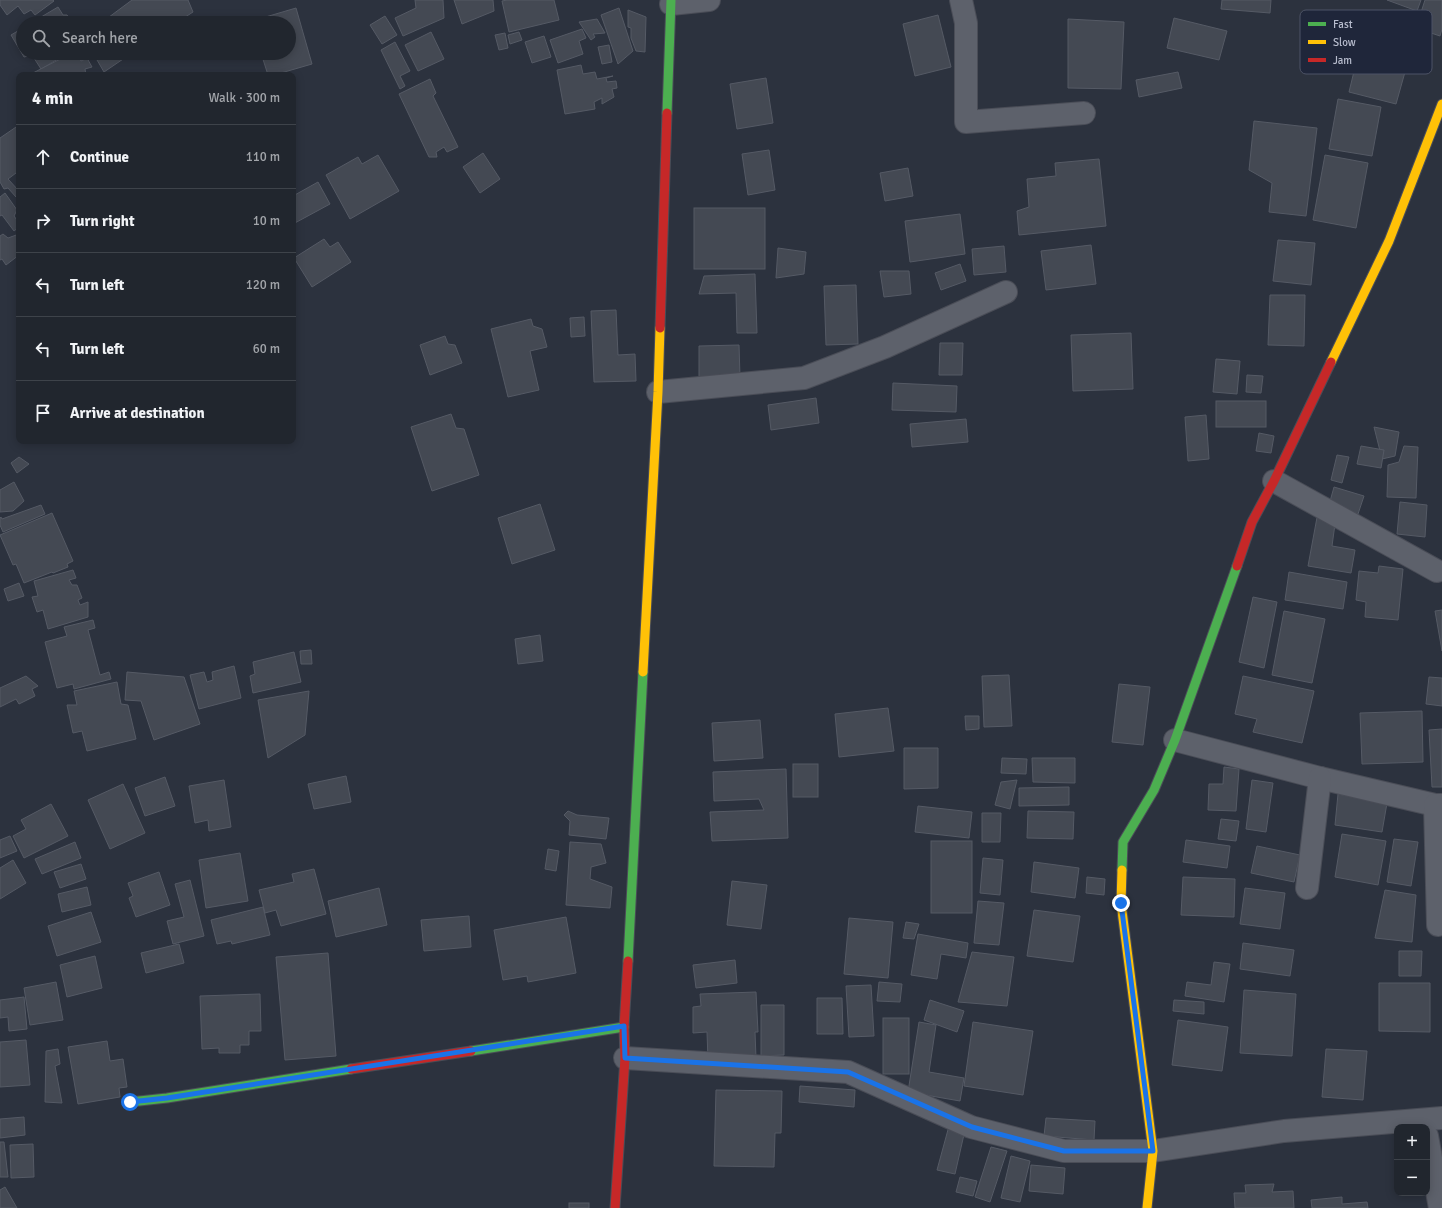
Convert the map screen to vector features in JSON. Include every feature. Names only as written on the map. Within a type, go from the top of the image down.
[{"type":"street","points":[[615,1208],[625,1058],[624,1026],[658,392],[670,2],[709,0]]},
{"type":"street","points":[[961,0],[966,23],[966,122],[1084,113]]},
{"type":"street","points":[[1147,1208],[1153,1151],[1121,903],[1124,842],[1154,790],[1175,740],[1252,522],[1274,481],[1389,241],[1442,104]]},
{"type":"street","points":[[658,392],[804,378],[885,347],[1006,292]]},
{"type":"street","points":[[1274,481],[1437,571]]},
{"type":"street","points":[[1175,740],[1320,778],[1439,805],[1438,925]]},
{"type":"street","points":[[1307,888],[1320,778]]},
{"type":"street","points":[[130,1102],[624,1026]]},
{"type":"street","points":[[625,1058],[848,1072],[972,1127],[1064,1151],[1153,1151],[1284,1131],[1394,1126]]},
{"type":"street","points":[[1430,1125],[1440,1208]]},
{"type":"building","points":[[0,0],[54,1],[35,15],[31,10],[24,14],[18,6],[7,15],[0,5]]},
{"type":"building","points":[[132,0],[188,0],[193,12],[187,16],[110,16]]},
{"type":"building","points":[[415,0],[443,0],[444,18],[403,36],[395,18],[416,8]]},
{"type":"building","points":[[454,0],[493,0],[494,11],[462,24]]},
{"type":"building","points":[[554,0],[559,20],[509,32],[502,1]]},
{"type":"building","points":[[1222,0],[1271,0],[1270,13],[1221,9]]},
{"type":"building","points":[[1387,0],[1421,0],[1417,10]]},
{"type":"building","points":[[1425,0],[1442,0],[1442,29],[1440,36],[1432,33],[1432,10],[1422,10]]},
{"type":"building","points":[[58,7],[63,15],[68,16],[43,16]]},
{"type":"building","points":[[296,8],[312,64],[284,72],[267,72],[263,60],[296,60],[296,16],[269,16]]},
{"type":"building","points":[[619,8],[633,51],[618,64],[601,15]]},
{"type":"building","points":[[628,10],[646,17],[645,52],[636,51],[631,38],[631,28],[628,27]]},
{"type":"building","points":[[938,15],[951,67],[915,76],[903,24]]},
{"type":"building","points":[[385,16],[397,35],[382,44],[370,25]]},
{"type":"building","points":[[1174,18],[1227,31],[1219,60],[1167,48]]},
{"type":"building","points":[[597,19],[605,33],[593,34],[595,37],[591,40],[579,22]]},
{"type":"building","points":[[1068,19],[1124,22],[1121,89],[1068,88]]},
{"type":"building","points":[[582,29],[586,38],[579,41],[583,54],[558,63],[550,40]]},
{"type":"building","points":[[16,32],[16,43],[11,35]]},
{"type":"building","points":[[431,32],[444,59],[418,71],[405,45]]},
{"type":"building","points":[[519,32],[522,40],[510,44],[508,35]]},
{"type":"building","points":[[505,33],[508,48],[499,50],[495,35]]},
{"type":"building","points":[[544,36],[551,57],[532,63],[525,42]]},
{"type":"building","points":[[395,42],[410,71],[400,76],[405,86],[400,89],[381,50]]},
{"type":"building","points":[[609,45],[612,62],[602,64],[598,47]]},
{"type":"building","points":[[35,60],[56,60],[41,69]]},
{"type":"building","points":[[58,60],[88,60],[92,67],[85,69],[86,72],[35,72]]},
{"type":"building","points":[[97,60],[122,60],[104,72]]},
{"type":"building","points":[[581,65],[583,74],[595,72],[597,79],[613,76],[606,78],[607,82],[616,81],[617,88],[612,89],[614,97],[602,104],[602,98],[594,102],[595,109],[565,114],[557,70]]},
{"type":"building","points":[[1178,72],[1182,88],[1139,97],[1136,80]]},
{"type":"building","points":[[1353,74],[1404,74],[1396,104],[1349,92]]},
{"type":"building","points":[[766,78],[773,123],[737,129],[730,84]]},
{"type":"building","points":[[430,79],[436,93],[433,96],[458,147],[447,152],[444,147],[436,152],[437,157],[429,157],[399,94]]},
{"type":"building","points":[[1338,99],[1381,107],[1372,156],[1329,149]]},
{"type":"building","points":[[1254,121],[1317,128],[1306,216],[1269,212],[1272,183],[1249,170]]},
{"type":"building","points":[[16,127],[16,173],[8,179],[16,188],[16,197],[8,188],[4,189],[0,182],[0,138]]},
{"type":"building","points":[[769,150],[775,190],[748,195],[742,154]]},
{"type":"building","points":[[483,153],[500,179],[480,193],[463,167]]},
{"type":"building","points":[[378,155],[399,191],[350,219],[326,175],[358,157],[362,164]]},
{"type":"building","points":[[1325,155],[1368,163],[1356,228],[1313,220]]},
{"type":"building","points":[[1099,159],[1106,226],[1019,235],[1017,211],[1029,207],[1027,179],[1056,176],[1055,163]]},
{"type":"building","points":[[908,168],[913,196],[885,201],[880,173]]},
{"type":"building","points":[[318,182],[330,204],[296,222],[296,194]]},
{"type":"building","points":[[5,193],[16,209],[14,216],[16,219],[16,229],[14,231],[2,215],[0,216],[0,197]]},
{"type":"building","points":[[694,208],[765,208],[765,269],[694,269]]},
{"type":"building","points":[[960,214],[965,254],[910,262],[905,221]]},
{"type":"building","points":[[3,234],[8,238],[16,235],[16,257],[6,265],[2,259],[0,260],[0,236]]},
{"type":"building","points":[[324,239],[330,247],[338,242],[351,262],[312,287],[296,261],[296,257]]},
{"type":"building","points":[[1278,240],[1315,243],[1311,285],[1273,281]]},
{"type":"building","points":[[1091,245],[1096,284],[1046,290],[1041,251]]},
{"type":"building","points":[[1004,246],[1006,272],[974,275],[972,249]]},
{"type":"building","points":[[778,248],[806,252],[804,274],[776,278]]},
{"type":"building","points":[[960,264],[966,281],[941,290],[935,273]]},
{"type":"building","points":[[880,271],[909,271],[911,294],[884,297]]},
{"type":"building","points":[[755,274],[757,333],[737,333],[736,293],[699,294],[704,276]]},
{"type":"building","points":[[856,285],[858,344],[826,345],[824,286]]},
{"type":"building","points":[[1270,295],[1305,295],[1304,346],[1268,345]]},
{"type":"building","points":[[616,310],[618,355],[635,354],[636,381],[594,382],[591,311]]},
{"type":"building","points":[[584,317],[585,336],[571,337],[570,318]]},
{"type":"building","points":[[531,319],[533,326],[542,329],[547,347],[530,351],[539,390],[508,397],[491,329]]},
{"type":"building","points":[[1131,333],[1133,389],[1073,391],[1071,335]]},
{"type":"building","points":[[445,336],[448,344],[455,345],[462,363],[430,375],[420,345]]},
{"type":"building","points":[[940,343],[963,343],[962,375],[939,375]]},
{"type":"building","points":[[739,345],[740,377],[699,378],[699,346]]},
{"type":"building","points":[[1216,359],[1240,361],[1237,394],[1213,392]]},
{"type":"building","points":[[1247,375],[1263,376],[1261,393],[1246,392]]},
{"type":"building","points":[[893,383],[957,386],[956,412],[892,410]]},
{"type":"building","points":[[816,398],[819,423],[771,430],[768,405]]},
{"type":"building","points":[[1216,401],[1266,401],[1266,427],[1216,427]]},
{"type":"building","points":[[451,414],[456,428],[464,429],[479,475],[432,491],[411,427]]},
{"type":"building","points":[[1206,415],[1209,459],[1188,461],[1185,417]]},
{"type":"building","points":[[966,419],[968,442],[912,447],[910,424]]},
{"type":"building","points":[[1374,427],[1399,432],[1395,456],[1382,459]]},
{"type":"building","points":[[1259,433],[1274,436],[1271,453],[1256,451]]},
{"type":"building","points":[[1361,446],[1384,450],[1381,468],[1357,464]]},
{"type":"building","points":[[1404,446],[1418,447],[1416,498],[1387,497],[1388,465],[1399,462]]},
{"type":"building","points":[[1337,455],[1349,457],[1342,483],[1331,480]]},
{"type":"building","points":[[19,457],[29,464],[17,473],[11,463]]},
{"type":"building","points":[[14,482],[24,501],[13,511],[0,512],[0,490]]},
{"type":"building","points":[[1334,487],[1364,496],[1358,514],[1329,505]]},
{"type":"building","points":[[1400,502],[1427,505],[1425,537],[1397,534]]},
{"type":"building","points":[[540,504],[555,550],[512,564],[498,518]]},
{"type":"building","points":[[41,505],[45,514],[3,532],[0,525],[1,517],[2,519]]},
{"type":"building","points":[[1318,512],[1335,524],[1332,546],[1355,550],[1351,573],[1308,566]]},
{"type":"building","points":[[52,513],[73,561],[67,564],[68,567],[24,583],[16,564],[13,565],[0,535]]},
{"type":"building","points":[[1379,566],[1403,569],[1398,620],[1365,617],[1366,602],[1356,600],[1359,571],[1378,573]]},
{"type":"building","points":[[73,570],[76,578],[69,580],[72,585],[77,585],[82,598],[78,600],[80,605],[88,602],[88,617],[48,629],[43,610],[37,612],[32,597],[38,596],[34,581]]},
{"type":"building","points":[[1289,572],[1347,582],[1343,609],[1285,600]]},
{"type":"building","points":[[19,583],[24,596],[8,601],[4,589]]},
{"type":"building","points":[[1253,597],[1277,602],[1264,668],[1239,662]]},
{"type":"building","points":[[1442,610],[1442,651],[1435,611]]},
{"type":"building","points":[[1284,611],[1325,619],[1312,683],[1272,675]]},
{"type":"building","points":[[93,620],[95,628],[88,630],[100,675],[109,672],[111,679],[74,689],[73,684],[57,688],[45,642],[67,636],[64,627]]},
{"type":"building","points":[[540,635],[543,661],[518,664],[515,639]]},
{"type":"building","points":[[311,650],[312,664],[301,664],[300,651]]},
{"type":"building","points":[[294,652],[301,682],[253,693],[250,676],[255,674],[253,662]]},
{"type":"building","points":[[234,666],[241,698],[199,709],[190,675],[204,672],[207,682],[213,680],[212,672]]},
{"type":"building","points":[[127,672],[184,677],[200,724],[154,740],[141,701],[125,700]]},
{"type":"building","points":[[1009,675],[1012,726],[984,727],[982,676]]},
{"type":"building","points":[[26,676],[38,686],[32,689],[35,696],[19,704],[16,699],[0,707],[0,688]]},
{"type":"building","points":[[1243,676],[1314,691],[1302,743],[1253,732],[1257,719],[1235,714]]},
{"type":"building","points":[[1429,677],[1442,678],[1442,706],[1426,704]]},
{"type":"building","points":[[117,682],[121,704],[128,705],[136,739],[87,751],[82,731],[73,733],[67,705],[77,705],[74,691]]},
{"type":"building","points":[[1119,684],[1150,687],[1143,745],[1112,742]]},
{"type":"building","points":[[309,691],[305,735],[268,758],[258,700]]},
{"type":"building","points":[[888,708],[894,751],[839,757],[835,714]]},
{"type":"building","points":[[1422,711],[1423,762],[1362,764],[1360,713]]},
{"type":"building","points":[[965,716],[979,716],[979,729],[966,730]]},
{"type":"building","points":[[760,720],[763,758],[714,761],[712,723]]},
{"type":"building","points":[[1442,729],[1442,787],[1432,787],[1429,730]]},
{"type":"building","points":[[904,748],[938,748],[938,788],[904,789]]},
{"type":"building","points":[[1002,758],[1027,759],[1026,774],[1001,773]]},
{"type":"building","points":[[1032,758],[1075,758],[1075,783],[1033,782]]},
{"type":"building","points":[[793,764],[818,764],[818,797],[793,797]]},
{"type":"building","points":[[1224,767],[1239,769],[1236,811],[1208,810],[1209,784],[1223,784]]},
{"type":"building","points":[[786,769],[788,838],[712,841],[710,812],[764,810],[759,799],[714,801],[713,772]]},
{"type":"building","points":[[346,776],[351,802],[314,809],[308,784]]},
{"type":"building","points":[[165,777],[175,806],[145,816],[135,788]]},
{"type":"building","points":[[224,780],[231,827],[209,831],[208,820],[195,823],[189,786]]},
{"type":"building","points":[[1017,780],[1010,809],[995,805],[1001,782]]},
{"type":"building","points":[[1252,780],[1273,783],[1266,832],[1246,829]]},
{"type":"building","points":[[123,784],[145,833],[110,849],[88,800]]},
{"type":"building","points":[[1069,787],[1069,805],[1019,806],[1019,788]]},
{"type":"building","points":[[1338,794],[1387,803],[1382,832],[1335,825]]},
{"type":"building","points":[[51,804],[68,836],[24,858],[13,836],[26,829],[21,820]]},
{"type":"building","points":[[918,806],[972,812],[969,838],[915,832]]},
{"type":"building","points":[[568,811],[577,815],[609,818],[606,839],[569,835],[570,821],[564,815]]},
{"type":"building","points":[[1028,811],[1074,812],[1073,839],[1027,838]]},
{"type":"building","points":[[982,813],[1001,813],[1000,842],[982,842]]},
{"type":"building","points":[[1221,819],[1239,821],[1236,841],[1218,839]]},
{"type":"building","points":[[1342,834],[1386,841],[1378,885],[1335,877]]},
{"type":"building","points":[[10,836],[17,851],[0,858],[0,840]]},
{"type":"building","points":[[1394,839],[1418,842],[1411,886],[1387,882]]},
{"type":"building","points":[[1186,840],[1230,846],[1227,868],[1183,862]]},
{"type":"building","points":[[931,841],[972,841],[972,913],[931,913]]},
{"type":"building","points":[[75,842],[81,858],[42,874],[35,859]]},
{"type":"building","points":[[570,842],[601,844],[606,863],[591,867],[590,879],[612,887],[610,908],[566,905]]},
{"type":"building","points":[[1257,846],[1300,855],[1294,882],[1251,873]]},
{"type":"building","points":[[548,849],[559,851],[556,871],[545,869]]},
{"type":"building","points":[[240,853],[248,901],[206,908],[199,860]]},
{"type":"building","points":[[983,858],[1003,860],[1000,895],[980,893]]},
{"type":"building","points":[[13,860],[26,883],[0,899],[0,868]]},
{"type":"building","points":[[1034,862],[1079,868],[1075,898],[1031,892]]},
{"type":"building","points":[[81,864],[86,879],[60,888],[54,872]]},
{"type":"building","points":[[314,869],[326,914],[281,926],[276,910],[265,913],[259,890],[294,882],[292,874]]},
{"type":"building","points":[[159,872],[170,905],[136,917],[129,898],[133,896],[128,883]]},
{"type":"building","points":[[1087,877],[1105,879],[1104,895],[1086,893]]},
{"type":"building","points":[[1183,877],[1235,879],[1234,917],[1181,915]]},
{"type":"building","points":[[190,880],[204,936],[173,944],[167,921],[184,917],[175,884]]},
{"type":"building","points":[[732,881],[767,885],[761,929],[727,925]]},
{"type":"building","points":[[87,887],[91,905],[62,912],[58,894]]},
{"type":"building","points":[[379,888],[387,925],[336,937],[328,901]]},
{"type":"building","points":[[1245,888],[1285,893],[1280,929],[1240,924]]},
{"type":"building","points":[[1385,890],[1416,895],[1412,942],[1375,938]]},
{"type":"building","points":[[978,901],[1004,903],[999,945],[974,943]]},
{"type":"building","points":[[263,907],[270,935],[232,944],[231,941],[217,944],[211,920]]},
{"type":"building","points":[[1034,910],[1080,916],[1073,962],[1027,956]]},
{"type":"building","points":[[91,912],[101,942],[57,956],[48,926]]},
{"type":"building","points":[[469,916],[471,947],[424,951],[421,920]]},
{"type":"building","points":[[566,917],[576,973],[528,982],[527,976],[503,980],[494,930]]},
{"type":"building","points":[[849,918],[893,922],[888,978],[844,974]]},
{"type":"building","points":[[906,922],[919,924],[914,939],[903,938]]},
{"type":"building","points":[[918,934],[968,943],[966,958],[941,954],[937,979],[911,975]]},
{"type":"building","points":[[1243,943],[1294,950],[1290,976],[1240,969]]},
{"type":"building","points":[[179,944],[184,963],[146,973],[141,953]]},
{"type":"building","points":[[1399,951],[1422,951],[1421,976],[1399,976]]},
{"type":"building","points":[[972,952],[1014,957],[1007,1006],[958,1002]]},
{"type":"building","points":[[328,953],[336,1056],[285,1060],[276,957]]},
{"type":"building","points":[[95,956],[102,988],[67,997],[60,965]]},
{"type":"building","points":[[735,960],[737,983],[696,988],[693,965]]},
{"type":"building","points":[[1214,962],[1230,964],[1224,1002],[1185,996],[1187,982],[1211,985]]},
{"type":"building","points":[[56,982],[63,1020],[30,1025],[24,988]]},
{"type":"building","points":[[879,982],[902,984],[900,1002],[877,1001]]},
{"type":"building","points":[[1379,983],[1430,983],[1430,1032],[1379,1031]]},
{"type":"building","points":[[871,985],[874,1036],[849,1037],[846,986]]},
{"type":"building","points":[[1244,990],[1296,994],[1292,1056],[1240,1053]]},
{"type":"building","points":[[756,992],[758,1032],[755,1032],[756,1058],[708,1060],[707,1032],[693,1033],[693,1007],[701,1006],[700,994]]},
{"type":"building","points":[[260,994],[261,1031],[249,1031],[249,1045],[240,1045],[240,1053],[219,1053],[219,1048],[202,1049],[200,996]]},
{"type":"building","points":[[24,997],[27,1029],[9,1031],[8,1017],[0,1018],[0,1000]]},
{"type":"building","points":[[817,998],[842,998],[843,1034],[817,1034]]},
{"type":"building","points":[[930,1000],[964,1011],[957,1032],[924,1020]]},
{"type":"building","points":[[1174,1000],[1204,1002],[1204,1014],[1173,1011]]},
{"type":"building","points":[[761,1005],[784,1005],[784,1055],[761,1056]]},
{"type":"building","points":[[883,1018],[909,1018],[909,1074],[883,1074]]},
{"type":"building","points":[[1178,1020],[1228,1027],[1222,1071],[1172,1065]]},
{"type":"building","points":[[919,1022],[936,1025],[929,1072],[964,1078],[960,1101],[908,1092]]},
{"type":"building","points":[[973,1022],[1033,1031],[1023,1095],[964,1086]]},
{"type":"building","points":[[26,1040],[30,1085],[0,1087],[0,1042]]},
{"type":"building","points":[[107,1041],[110,1061],[123,1059],[127,1087],[119,1088],[120,1097],[78,1104],[68,1047]]},
{"type":"building","points":[[58,1049],[60,1064],[55,1066],[62,1103],[45,1102],[46,1051]]},
{"type":"building","points":[[1326,1049],[1367,1051],[1363,1100],[1322,1097]]},
{"type":"building","points":[[800,1086],[855,1090],[854,1107],[799,1102]]},
{"type":"building","points":[[716,1090],[782,1091],[781,1133],[775,1133],[774,1167],[714,1166]]},
{"type":"building","points":[[24,1117],[25,1135],[0,1138],[0,1119]]},
{"type":"building","points":[[1046,1118],[1095,1121],[1094,1140],[1044,1136]]},
{"type":"building","points":[[949,1126],[965,1130],[955,1174],[937,1170]]},
{"type":"building","points":[[0,1142],[4,1142],[8,1177],[0,1177]]},
{"type":"building","points":[[33,1144],[34,1177],[11,1178],[10,1145]]},
{"type":"building","points":[[991,1147],[1007,1151],[990,1202],[975,1197]]},
{"type":"building","points":[[1011,1156],[1030,1161],[1020,1202],[1001,1198]]},
{"type":"building","points":[[1031,1165],[1065,1168],[1063,1194],[1029,1191]]},
{"type":"building","points":[[960,1177],[977,1181],[973,1196],[956,1192]]},
{"type":"building","points":[[1274,1184],[1272,1192],[1293,1191],[1294,1208],[1235,1208],[1234,1193],[1246,1193],[1245,1185]]},
{"type":"building","points":[[5,1187],[17,1208],[0,1208],[0,1190]]},
{"type":"building","points":[[1342,1197],[1342,1204],[1367,1202],[1368,1208],[1312,1208],[1311,1200]]},
{"type":"building","points":[[569,1203],[589,1203],[589,1208],[569,1208]]},
{"type":"traffic: fast","points":[[667,113],[671,0]]},
{"type":"traffic: fast","points":[[1122,870],[1123,842],[1154,790],[1175,740],[1237,566]]},
{"type":"traffic: fast","points":[[628,961],[643,672]]},
{"type":"traffic: fast","points":[[471,1051],[624,1027]]},
{"type":"traffic: fast","points":[[130,1102],[167,1098],[351,1069]]},
{"type":"traffic: slow","points":[[1331,362],[1389,241],[1442,104]]},
{"type":"traffic: slow","points":[[643,672],[660,328]]},
{"type":"traffic: slow","points":[[1122,870],[1121,903],[1153,1151],[1147,1208]]},
{"type":"traffic: jam","points":[[660,328],[667,113]]},
{"type":"traffic: jam","points":[[1237,566],[1252,522],[1274,481],[1331,362]]},
{"type":"traffic: jam","points":[[615,1208],[625,1058],[624,1027],[628,961]]},
{"type":"traffic: jam","points":[[351,1069],[471,1051]]},
{"type":"route","points":[[130,1102],[167,1098],[624,1026],[625,1058],[848,1072],[972,1127],[1064,1151],[1153,1151],[1121,903]]}]
